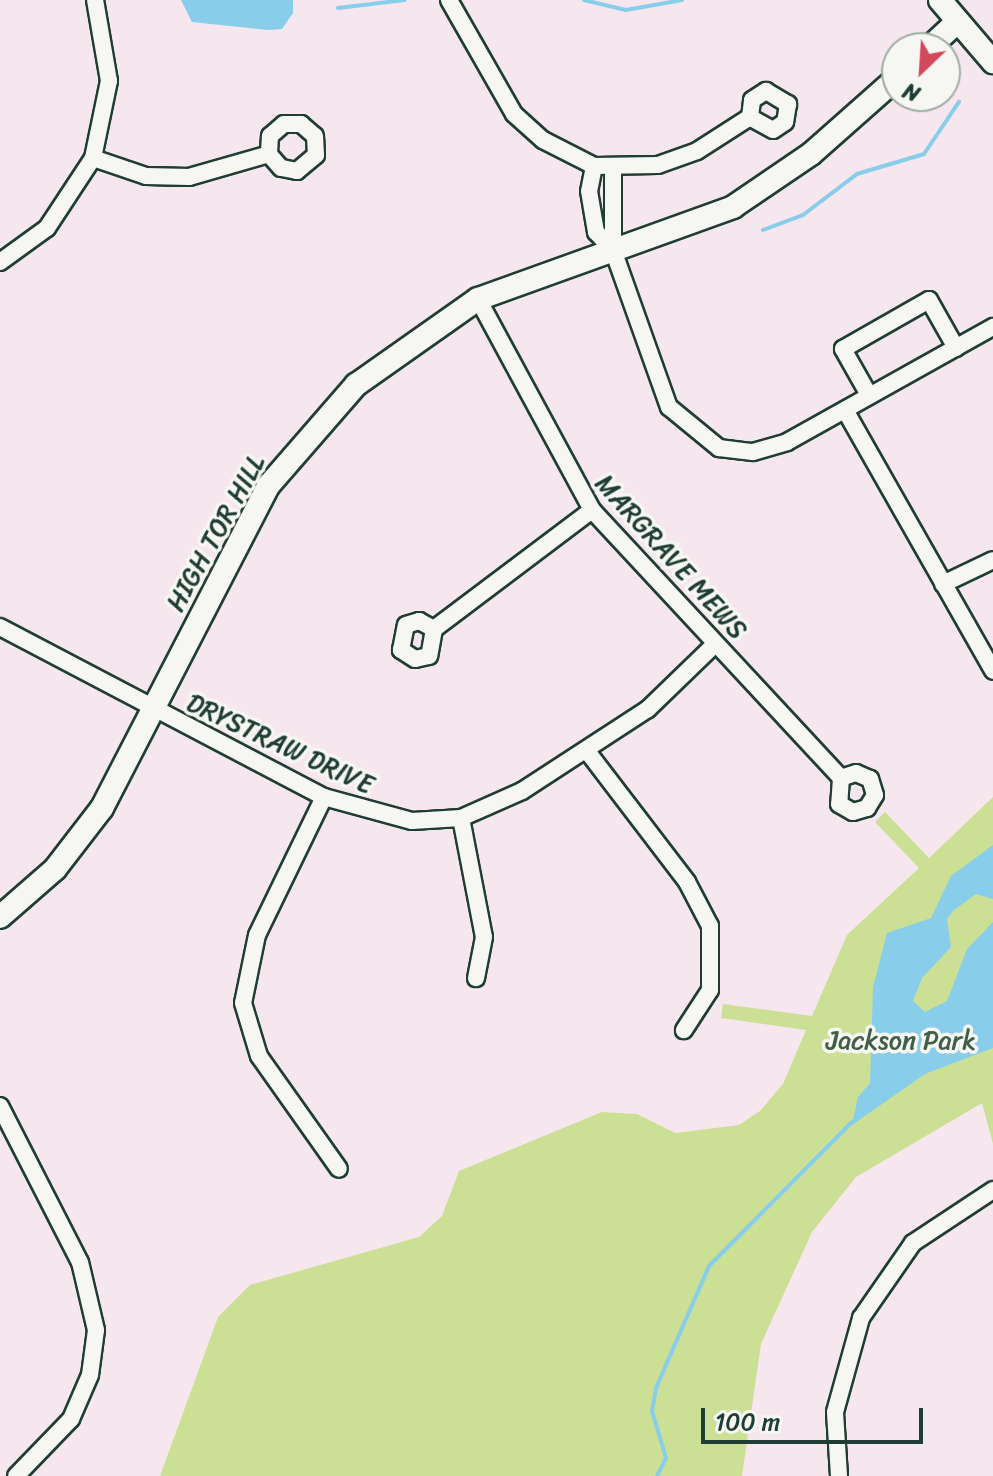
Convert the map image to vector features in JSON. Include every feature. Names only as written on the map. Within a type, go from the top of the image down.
[{"type":"street","points":[[0,262],[47,228],[93,158],[109,81],[95,0]]},
{"type":"street","points":[[449,0],[514,114],[543,140],[594,166],[613,171],[680,158],[750,117]]},
{"type":"street","points":[[940,0],[993,62]]},
{"type":"street","points":[[946,32],[957,22]]},
{"type":"street","name":"HIGH TOR HILL","points":[[0,917],[78,842],[153,711],[250,518],[293,452],[393,352],[478,299],[744,201],[811,154],[881,92]]},
{"type":"street","points":[[93,158],[168,178],[269,154]]},
{"type":"street","points":[[594,166],[590,208],[596,232],[613,250]]},
{"type":"street","points":[[613,171],[613,250],[669,407],[703,441],[735,452],[767,450],[993,327]]},
{"type":"street","name":"MARGRAVE MEWS","points":[[478,299],[592,510],[841,778]]},
{"type":"street","points":[[869,395],[843,349],[929,300],[956,348]]},
{"type":"street","points":[[845,410],[993,671]]},
{"type":"street","points":[[434,629],[592,510]]},
{"type":"street","points":[[943,584],[993,560]]},
{"type":"street","name":"DRYSTRAW DRIVE","points":[[0,627],[153,711],[324,797],[388,817],[461,818],[587,751],[673,688],[715,644]]},
{"type":"street","points":[[587,751],[687,882],[710,926],[710,990],[684,1030]]},
{"type":"street","points":[[324,797],[253,947],[243,1003],[259,1056],[339,1169]]},
{"type":"street","points":[[461,818],[484,937],[476,978]]},
{"type":"street","points":[[0,1106],[80,1262],[96,1330],[90,1375],[71,1419],[16,1476]]},
{"type":"street","points":[[839,1476],[835,1412],[861,1318],[913,1243],[993,1190]]},
{"type":"green space","name":"Jackson Park","points":[[993,797],[993,1144],[982,1103],[856,1177],[812,1232],[761,1344],[742,1476],[160,1476],[218,1317],[250,1285],[419,1237],[442,1216],[459,1171],[602,1112],[637,1114],[675,1133],[739,1125],[760,1111],[783,1084],[806,1030],[721,1018],[723,1004],[812,1016],[847,935],[919,868],[875,822],[885,812],[929,858]]},
{"type":"water","points":[[181,0],[293,0],[293,13],[282,29],[192,22]]},
{"type":"water","points":[[993,845],[993,899],[976,894],[954,910],[947,919],[951,947],[922,978],[913,1001],[925,1012],[947,1001],[967,949],[993,922],[993,1048],[925,1074],[852,1125],[858,1097],[870,1083],[873,987],[887,933],[931,918],[951,876]]},
{"type":"waterway","points":[[338,8],[405,0]]},
{"type":"waterway","points":[[584,0],[626,10],[682,0]]},
{"type":"waterway","points":[[763,230],[803,215],[857,174],[924,154],[952,112]]},
{"type":"waterway","points":[[657,1476],[666,1458],[652,1411],[656,1388],[709,1266],[853,1121]]}]
